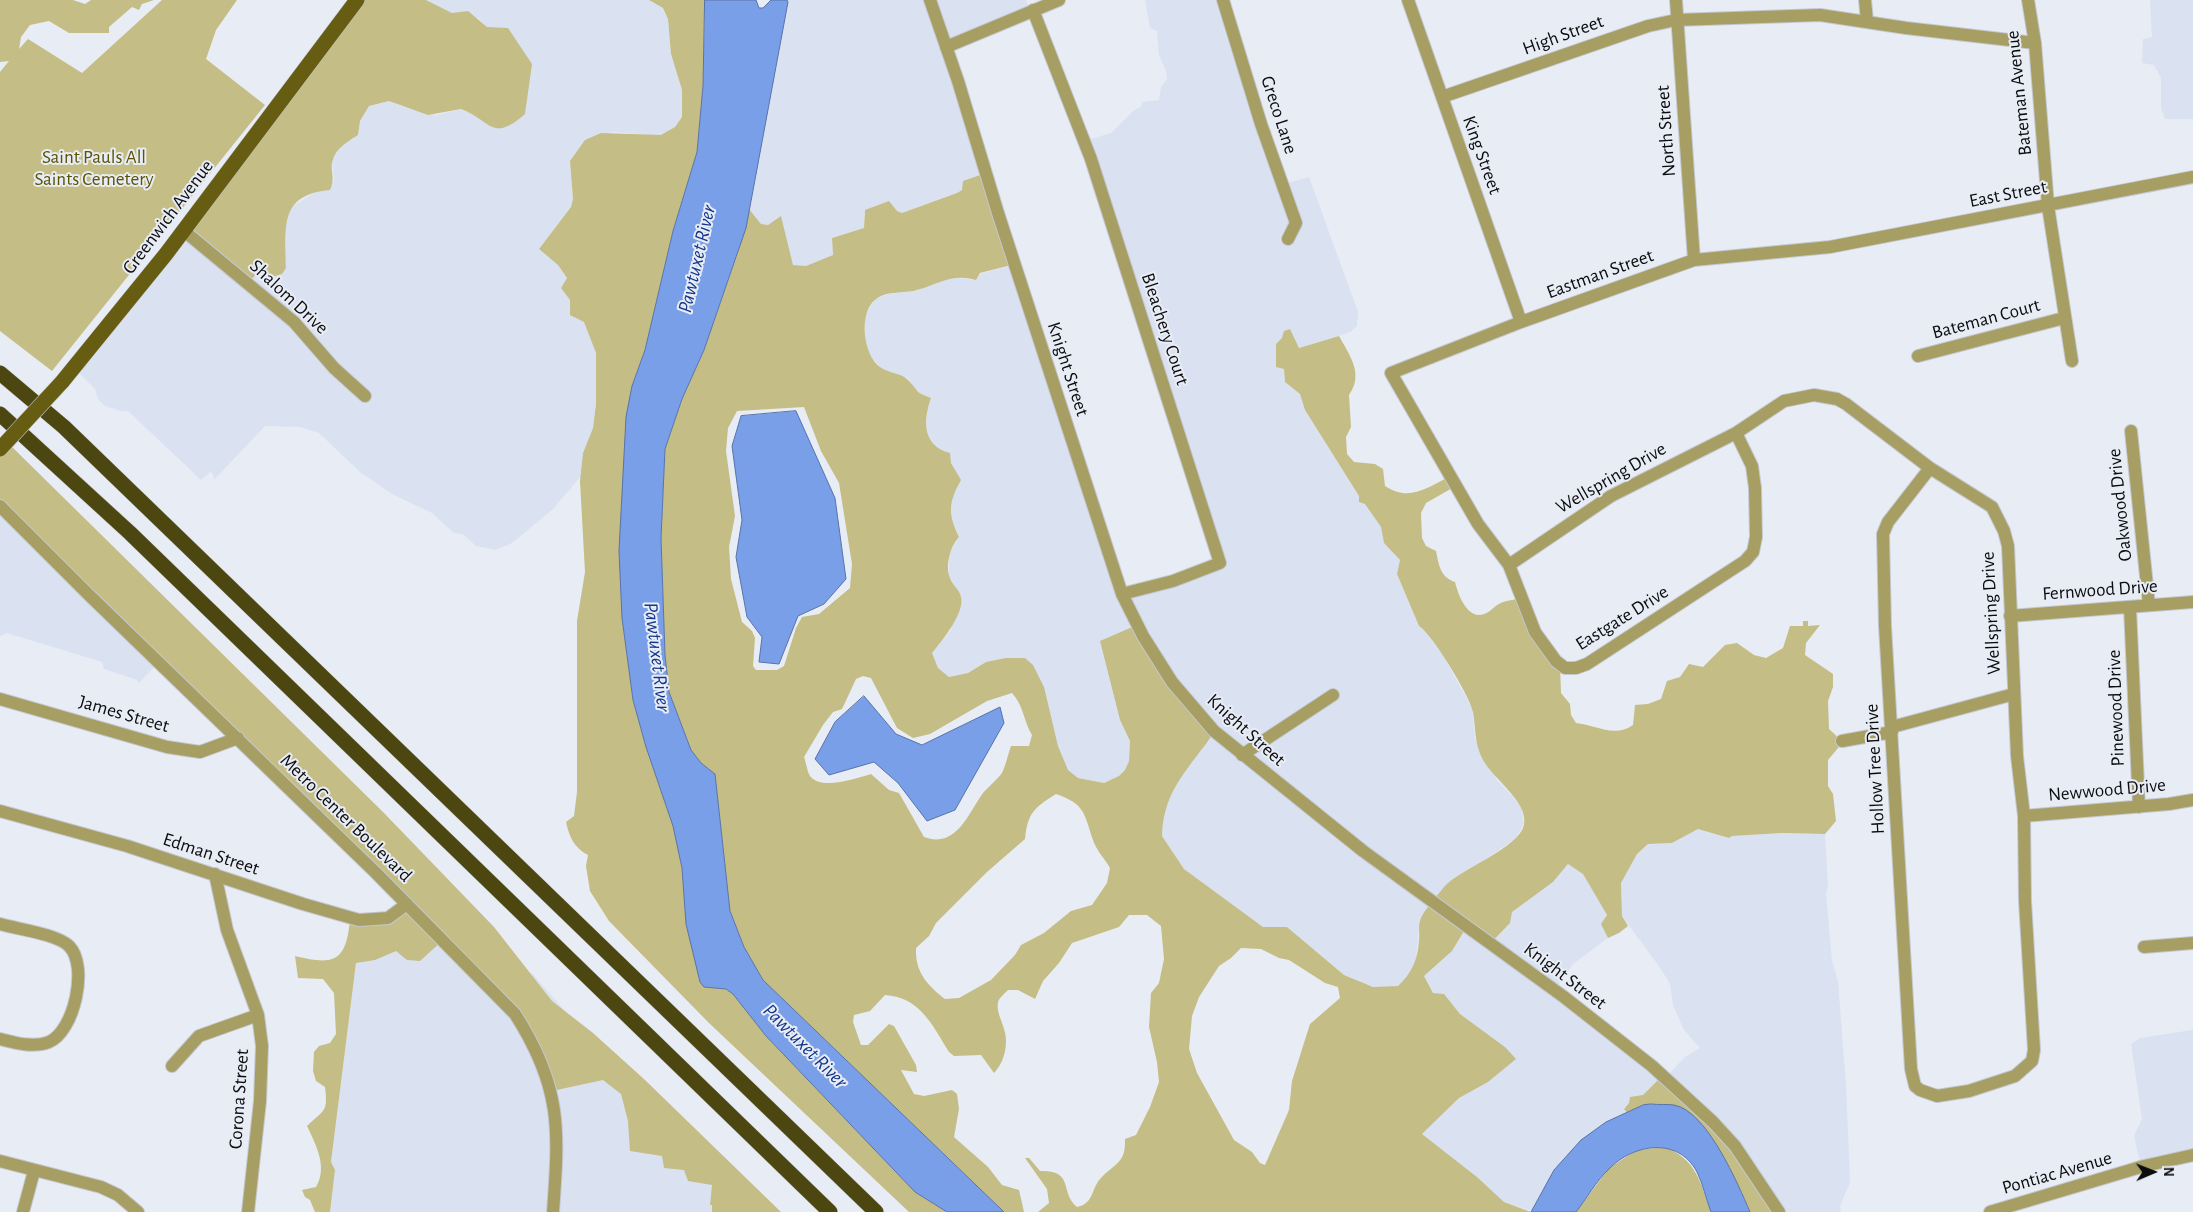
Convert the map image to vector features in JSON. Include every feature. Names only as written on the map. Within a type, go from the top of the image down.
[{"type":"highway","points":[[0,373],[64,427],[876,1212]]},
{"type":"highway","points":[[0,414],[108,512],[830,1212]]},
{"type":"highway","points":[[730,1115],[816,1212]]},
{"type":"main road","name":"Greenwich Avenue","points":[[0,449],[62,382],[183,230],[357,0]]},
{"type":"street","name":"Knight Street","points":[[930,0],[1122,594],[1143,636],[1172,682],[1214,731],[1242,755],[1364,851],[1564,997],[1652,1066],[1713,1122],[1735,1146],[1779,1212]]},
{"type":"street","points":[[946,47],[1059,0]]},
{"type":"street","name":"Greco Lane","points":[[1223,0],[1261,124],[1296,223],[1288,238]]},
{"type":"street","name":"King Street","points":[[1408,0],[1521,322]]},
{"type":"street","name":"North Street","points":[[1676,0],[1694,260]]},
{"type":"street","points":[[1865,0],[1866,21]]},
{"type":"street","name":"Bateman Avenue","points":[[2028,0],[2035,43],[2048,206],[2072,361]]},
{"type":"street","name":"Bleachery Court","points":[[1034,10],[1091,159],[1220,563],[1173,581],[1122,594]]},
{"type":"street","name":"High Street","points":[[1442,97],[1648,26],[1676,20],[1820,15],[1906,28],[2035,43]]},
{"type":"street","name":"East Street","points":[[1830,247],[2193,177]]},
{"type":"street","name":"Shalom Drive","points":[[183,230],[294,322],[334,368],[365,396]]},
{"type":"street","name":"Eastman Street","points":[[1391,373],[1521,322],[1694,260],[1830,247]]},
{"type":"street","name":"Bateman Court","points":[[1918,356],[2064,318]]},
{"type":"street","name":"Eastgate Drive","points":[[1391,373],[1478,524],[1509,565],[1535,632],[1556,661],[1565,668],[1576,668],[1587,664],[1745,561],[1753,552],[1756,537],[1752,466],[1736,433]]},
{"type":"street","name":"Wellspring Drive","points":[[1509,565],[1611,496],[1736,433],[1784,401],[1799,396],[1826,396],[1846,404],[1930,468],[1992,508],[2004,531],[2008,546],[2017,756],[2024,816],[2032,1062],[2015,1076],[1969,1091],[1937,1096],[1920,1090],[1913,1082]]},
{"type":"street","name":"Oakwood Drive","points":[[2131,431],[2149,605]]},
{"type":"street","name":"Hollow Tree Drive","points":[[1913,1082],[1885,626],[1883,534],[1888,522],[1930,468]]},
{"type":"street","name":"Metro Center Boulevard","points":[[0,506],[407,904],[515,1014],[532,1042],[543,1067],[556,1116],[557,1162],[552,1212]]},
{"type":"street","name":"Fernwood Drive","points":[[2010,616],[2193,602]]},
{"type":"street","name":"Pinewood Drive","points":[[2130,608],[2139,806]]},
{"type":"street","points":[[1242,755],[1333,694]]},
{"type":"street","points":[[1842,741],[1892,730],[2014,694]]},
{"type":"street","name":"James Street","points":[[0,699],[167,747],[200,752],[238,738]]},
{"type":"street","name":"Newwood Drive","points":[[2024,816],[2193,800]]},
{"type":"street","name":"Edman Street","points":[[0,811],[127,846],[303,904],[359,920],[388,918],[407,904]]},
{"type":"street","name":"Corona Street","points":[[215,874],[227,930],[258,1015],[262,1071],[248,1212]]},
{"type":"street","points":[[0,924],[54,938],[68,945],[75,955],[79,966],[73,1004],[66,1025],[60,1035],[39,1044],[14,1043],[0,1039]]},
{"type":"street","points":[[2144,947],[2193,944]]},
{"type":"street","points":[[172,1066],[199,1036],[258,1015]]},
{"type":"street","name":"Pontiac Avenue","points":[[1990,1212],[2144,1166],[2193,1154]]},
{"type":"street","points":[[0,1161],[34,1171],[101,1186],[118,1194],[138,1212]]},
{"type":"street","points":[[23,1212],[34,1171]]},
{"type":"shaded area","points":[[426,0],[649,0],[663,8],[668,19],[671,54],[682,90],[682,117],[675,127],[661,136],[612,132],[570,161],[573,199],[571,207],[539,249],[558,265],[567,278],[561,288],[570,300],[572,311],[585,322],[596,353],[596,404],[593,428],[583,453],[581,476],[553,509],[512,543],[496,550],[476,546],[463,534],[454,533],[432,513],[392,494],[360,472],[319,433],[300,427],[265,426],[214,480],[213,474],[210,472],[201,480],[128,411],[105,406],[98,399],[95,389],[77,371],[181,231],[272,277],[286,268],[286,218],[290,208],[334,180],[332,160],[340,147],[358,135],[360,121],[369,106],[390,101],[404,107],[436,115],[461,109],[467,112],[525,114],[527,98],[487,27],[478,18],[452,13]]},
{"type":"shaded area","points":[[787,0],[1026,0],[1031,11],[948,47],[986,173],[957,193],[902,213],[864,213],[864,228],[832,238],[833,255],[806,267],[793,265],[781,217],[768,225],[761,224],[749,209]]},
{"type":"shaded area","points":[[1145,0],[1224,0],[1284,184],[1309,177],[1358,312],[1357,326],[1350,332],[1299,348],[1290,330],[1284,369],[1285,382],[1300,394],[1305,410],[1359,496],[1359,502],[1365,504],[1381,527],[1384,543],[1400,560],[1397,574],[1419,626],[1424,629],[1443,655],[1473,710],[1475,738],[1497,780],[1521,805],[1524,824],[1516,838],[1475,867],[1436,900],[1420,920],[1416,959],[1411,974],[1398,986],[1373,987],[1344,975],[1287,927],[1263,927],[1184,869],[1162,836],[1162,817],[1165,806],[1186,767],[1202,750],[1100,641],[1120,720],[1130,741],[1129,761],[1125,770],[1119,776],[1104,783],[1078,778],[1068,770],[1058,746],[1039,676],[986,662],[968,673],[949,677],[938,669],[932,653],[951,630],[957,592],[949,575],[949,554],[959,537],[951,519],[951,497],[960,480],[951,463],[949,453],[939,450],[930,441],[926,429],[927,409],[931,398],[916,392],[908,378],[881,368],[871,357],[865,343],[865,316],[875,299],[888,294],[916,291],[949,277],[976,280],[980,274],[1015,264],[1121,589],[1217,564],[1088,140],[1111,133],[1133,111],[1142,106],[1142,102],[1159,100],[1161,87],[1167,79],[1166,71],[1159,55],[1157,31],[1150,28]]},
{"type":"shaded area","points":[[2150,0],[2193,0],[2193,119],[2165,119],[2161,108],[2161,78],[2154,65],[2142,63],[2143,39],[2152,37]]},
{"type":"shaded area","points":[[0,506],[158,663],[139,683],[137,680],[104,669],[102,662],[7,633],[0,636]]},
{"type":"shaded area","points":[[1698,829],[1729,838],[1732,836],[1782,833],[1825,834],[1828,886],[1826,893],[1832,961],[1838,981],[1846,1084],[1850,1183],[1840,1206],[1841,1212],[1776,1212],[1664,1079],[1685,1057],[1700,1048],[1684,1030],[1673,1005],[1670,984],[1622,916],[1621,883],[1637,854],[1648,844],[1672,843]]},
{"type":"shaded area","points":[[1568,864],[1583,873],[1607,915],[1602,924],[1608,938],[1573,964],[1555,990],[1661,1077],[1643,1095],[1629,1103],[1624,1109],[1627,1113],[1606,1122],[1542,1190],[1532,1211],[1504,1202],[1477,1177],[1422,1134],[1459,1098],[1488,1082],[1505,1047],[1460,1014],[1453,1005],[1433,993],[1424,976],[1452,951],[1464,931],[1492,943],[1510,923],[1512,912],[1553,882]]},
{"type":"shaded area","points":[[442,941],[466,964],[532,973],[738,1212],[330,1212],[335,1170],[331,1162],[356,963],[396,950]]},
{"type":"shaded area","points":[[2193,1030],[2193,1155],[2141,1167],[2134,1136],[2142,1119],[2131,1044],[2140,1038]]},
{"type":"green space","name":"Saint Pauls All Saints Cemetery","points":[[0,0],[73,0],[85,4],[91,0],[154,0],[142,4],[139,10],[132,7],[109,27],[109,33],[69,33],[49,21],[30,25],[21,37],[19,49],[28,39],[82,73],[162,0],[237,0],[216,30],[206,59],[265,105],[52,371],[0,331],[0,72],[9,61],[0,62]]},
{"type":"green space","points":[[355,0],[426,0],[452,13],[468,11],[487,27],[508,28],[532,64],[525,114],[514,123],[498,128],[492,127],[461,109],[428,115],[389,101],[369,106],[360,121],[358,135],[343,145],[333,159],[332,185],[330,190],[313,193],[301,199],[293,206],[288,216],[286,227],[286,268],[282,274],[272,277],[259,272],[245,285],[185,226]]},
{"type":"green space","points":[[649,0],[705,0],[703,86],[697,152],[673,231],[645,350],[632,386],[622,618],[633,700],[646,747],[673,826],[682,868],[686,924],[704,987],[726,989],[733,994],[766,1036],[915,1192],[947,1212],[909,1212],[709,1023],[609,921],[590,891],[586,866],[588,855],[576,845],[567,827],[566,822],[574,816],[577,792],[577,621],[585,572],[580,481],[583,453],[593,428],[596,404],[596,353],[584,322],[570,315],[570,300],[561,288],[567,278],[558,265],[539,249],[571,207],[573,199],[570,161],[585,140],[601,133],[661,135],[675,127],[682,117],[682,90],[671,54],[668,19],[663,8]]},
{"type":"green space","points":[[986,173],[1015,264],[980,273],[976,280],[959,278],[945,280],[917,290],[886,294],[876,299],[870,305],[865,323],[867,344],[874,361],[883,369],[899,374],[919,392],[931,398],[928,406],[927,431],[934,445],[950,453],[951,463],[961,480],[954,495],[951,508],[951,515],[959,537],[951,551],[948,568],[950,578],[960,594],[961,601],[957,617],[932,653],[938,668],[949,677],[968,673],[986,662],[1006,658],[1025,658],[1033,665],[1044,687],[1058,746],[1068,770],[1078,778],[1104,783],[1119,776],[1125,770],[1129,761],[1130,741],[1120,720],[1100,641],[1137,625],[1215,731],[1180,779],[1173,792],[1167,805],[1162,836],[1184,869],[1263,927],[1287,927],[1344,975],[1373,987],[1398,986],[1411,971],[1416,959],[1419,923],[1427,908],[1452,880],[1512,842],[1520,834],[1524,825],[1524,816],[1516,799],[1488,767],[1480,754],[1470,704],[1441,653],[1419,626],[1397,574],[1400,560],[1384,543],[1381,527],[1365,504],[1359,502],[1359,496],[1305,410],[1300,394],[1285,382],[1284,369],[1276,367],[1276,344],[1282,338],[1284,331],[1290,329],[1299,348],[1339,336],[1351,358],[1354,365],[1355,380],[1349,395],[1351,427],[1346,437],[1347,454],[1354,462],[1375,464],[1383,469],[1385,486],[1402,493],[1417,492],[1449,477],[1454,487],[1426,503],[1421,513],[1422,538],[1426,546],[1436,551],[1443,574],[1455,582],[1464,605],[1473,613],[1478,615],[1484,614],[1503,602],[1521,598],[1560,665],[1561,693],[1570,704],[1571,715],[1576,723],[1612,731],[1626,729],[1633,725],[1635,705],[1648,704],[1661,699],[1667,681],[1680,677],[1689,664],[1703,667],[1725,645],[1737,643],[1754,655],[1766,658],[1783,648],[1790,626],[1803,626],[1803,621],[1808,621],[1808,626],[1820,625],[1806,643],[1805,655],[1833,674],[1833,687],[1828,701],[1829,729],[1843,742],[1828,760],[1828,786],[1833,794],[1836,821],[1825,834],[1782,833],[1732,836],[1729,838],[1698,829],[1672,843],[1648,844],[1637,854],[1621,883],[1622,916],[1628,926],[1608,938],[1601,924],[1607,915],[1583,874],[1568,864],[1553,882],[1512,912],[1510,923],[1491,943],[1464,931],[1452,951],[1424,976],[1433,993],[1444,994],[1460,1014],[1505,1047],[1516,1059],[1488,1082],[1459,1098],[1422,1134],[1477,1177],[1504,1202],[1531,1212],[1038,1212],[1049,1203],[1047,1189],[1025,1158],[1029,1158],[1040,1171],[1058,1174],[1065,1183],[1072,1201],[1077,1207],[1087,1203],[1101,1178],[1121,1159],[1125,1147],[1125,1139],[1136,1135],[1150,1107],[1159,1082],[1157,1062],[1149,1027],[1151,993],[1159,983],[1164,959],[1161,926],[1147,915],[1129,915],[1119,927],[1072,943],[1059,963],[1043,981],[1035,999],[1018,990],[1008,990],[1001,997],[998,1002],[998,1009],[1006,1047],[998,1069],[994,1073],[981,1055],[954,1056],[949,1052],[924,1014],[908,1001],[885,995],[870,1011],[854,1015],[853,1022],[861,1045],[868,1045],[889,1024],[894,1026],[916,1065],[917,1072],[901,1070],[914,1094],[924,1096],[952,1090],[957,1094],[959,1109],[954,1137],[988,1167],[1002,1185],[1019,1190],[1024,1212],[1004,1212],[763,980],[744,947],[730,911],[715,774],[701,763],[691,750],[669,692],[665,655],[661,538],[665,449],[682,399],[704,350],[738,252],[749,209],[761,224],[768,225],[781,216],[793,265],[806,266],[833,255],[832,238],[864,228],[865,210],[889,201],[897,211],[902,213],[957,193],[962,190],[963,181]],"holes":[[[804,407],[821,451],[839,483],[852,564],[850,588],[819,614],[802,617],[796,628],[784,666],[777,670],[756,670],[753,666],[755,638],[752,631],[742,622],[731,579],[729,547],[735,516],[726,451],[728,428],[737,411]],[[863,676],[871,678],[897,728],[913,738],[930,734],[987,701],[1012,693],[1019,703],[1032,735],[1029,746],[1011,746],[1002,773],[983,793],[966,819],[953,834],[945,838],[924,837],[899,793],[889,790],[871,774],[830,783],[822,783],[815,780],[809,774],[804,757],[833,712],[842,709],[856,679]],[[1056,794],[1073,802],[1082,811],[1088,823],[1094,844],[1110,868],[1107,883],[1092,905],[1071,911],[1044,933],[1021,945],[1015,955],[991,980],[959,998],[945,999],[923,977],[916,957],[916,948],[929,936],[936,923],[987,872],[1025,839],[1030,817],[1037,807]],[[1241,948],[1261,949],[1279,958],[1289,960],[1325,983],[1338,987],[1340,998],[1310,1024],[1292,1081],[1289,1110],[1265,1165],[1260,1163],[1252,1152],[1234,1140],[1197,1073],[1189,1049],[1192,1016],[1199,997],[1219,966]]]},
{"type":"green space","points":[[0,439],[9,444],[383,812],[494,927],[552,1001],[593,1033],[645,1080],[781,1212],[712,1212],[712,1205],[710,1205],[712,1185],[688,1181],[684,1170],[664,1168],[662,1156],[630,1151],[628,1121],[621,1094],[603,1080],[552,1091],[535,1045],[442,941],[420,961],[407,960],[396,951],[375,960],[356,963],[331,1162],[335,1170],[330,1212],[315,1212],[310,1200],[305,1197],[302,1190],[316,1187],[321,1172],[319,1156],[307,1126],[324,1110],[325,1106],[325,1087],[316,1081],[313,1071],[314,1052],[319,1046],[330,1043],[336,1034],[334,993],[323,979],[298,978],[295,956],[320,960],[329,960],[336,957],[345,944],[350,920],[366,921],[407,905],[0,506]]},
{"type":"green space","points":[[1661,1077],[1716,1127],[1776,1212],[1750,1212],[1734,1177],[1713,1140],[1691,1115],[1673,1106],[1654,1104],[1627,1113],[1624,1109],[1629,1103],[1630,1097],[1643,1095]]},
{"type":"green space","points":[[1665,1147],[1676,1152],[1691,1165],[1700,1182],[1711,1212],[1576,1212],[1609,1168],[1637,1150]]},
{"type":"water","name":"Pawtuxet River","points":[[705,0],[756,0],[759,8],[763,8],[771,0],[787,0],[788,2],[746,228],[704,350],[682,399],[665,449],[661,538],[665,655],[669,692],[691,750],[701,763],[715,774],[730,911],[744,947],[763,980],[1004,1212],[947,1212],[915,1192],[766,1036],[733,994],[726,989],[704,987],[700,982],[686,924],[682,868],[673,826],[646,747],[633,700],[622,618],[619,551],[626,417],[632,386],[645,350],[673,231],[697,152],[703,86]]},
{"type":"water","points":[[796,411],[835,498],[846,579],[824,604],[798,616],[779,664],[759,662],[762,637],[747,617],[736,557],[742,520],[732,446],[741,416]]},
{"type":"water","points":[[864,696],[896,734],[922,745],[1000,707],[1004,723],[955,810],[927,821],[898,783],[874,762],[829,775],[815,759],[835,722]]},
{"type":"water","points":[[1643,1105],[1674,1105],[1686,1110],[1698,1120],[1720,1150],[1750,1212],[1711,1212],[1697,1172],[1689,1161],[1679,1153],[1655,1148],[1642,1149],[1619,1160],[1600,1179],[1576,1212],[1531,1212],[1554,1170],[1581,1140],[1606,1122]]}]
